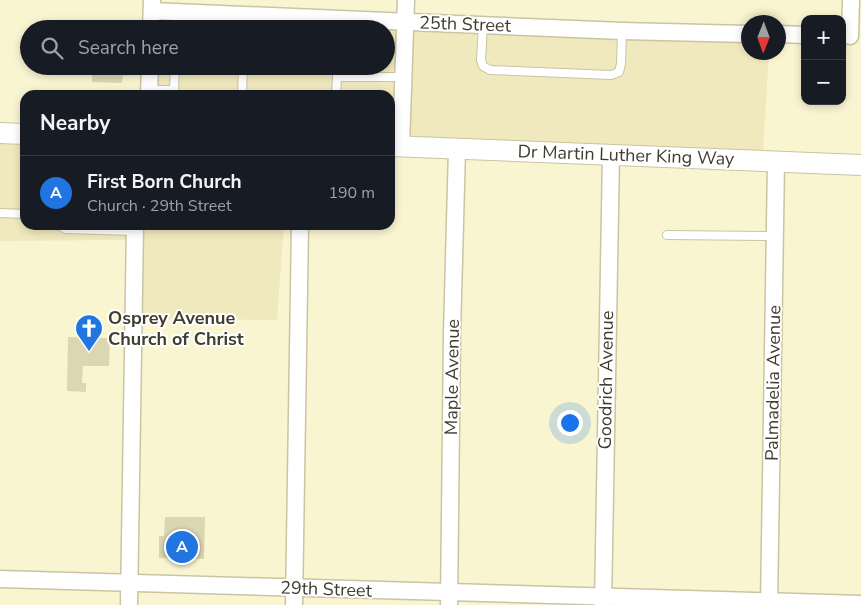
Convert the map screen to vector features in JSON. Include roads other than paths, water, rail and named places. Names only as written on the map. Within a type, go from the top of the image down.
[{"type":"street","points":[[395,146],[403,77],[406,0]]},
{"type":"street","points":[[851,0],[851,36]]},
{"type":"street","points":[[151,20],[152,5]]},
{"type":"street","name":"25th Street","points":[[152,5],[375,20]]},
{"type":"street","name":"25th Street","points":[[395,21],[741,34]]},
{"type":"street","points":[[786,34],[801,35]]},
{"type":"street","points":[[149,90],[150,75]]},
{"type":"street","points":[[0,133],[20,134]]},
{"type":"street","name":"Dr Martin Luther King Way","points":[[395,146],[861,165]]},
{"type":"street","name":"Maple Avenue","points":[[449,598],[452,333],[457,149]]},
{"type":"street","name":"Goodrich Avenue","points":[[603,600],[611,154]]},
{"type":"street","name":"Palmadelia Avenue","points":[[769,603],[776,162]]},
{"type":"street","points":[[129,605],[135,230]]},
{"type":"street","points":[[294,605],[300,230]]},
{"type":"street","name":"29th Street","points":[[0,579],[294,588],[449,598],[861,604]]},
{"type":"lane","points":[[483,25],[481,60],[484,66],[490,70],[611,75],[619,72],[622,31]]},
{"type":"lane","points":[[176,75],[177,90]]},
{"type":"lane","points":[[242,90],[243,75]]},
{"type":"lane","points":[[336,90],[337,77],[403,77]]},
{"type":"lane","points":[[0,213],[20,214]]},
{"type":"lane","points":[[667,235],[775,236]]},
{"type":"place","name":"Osprey Avenue Church of Christ","points":[[89,352]]},
{"type":"place","name":"First Born Church","points":[[182,547]]}]
